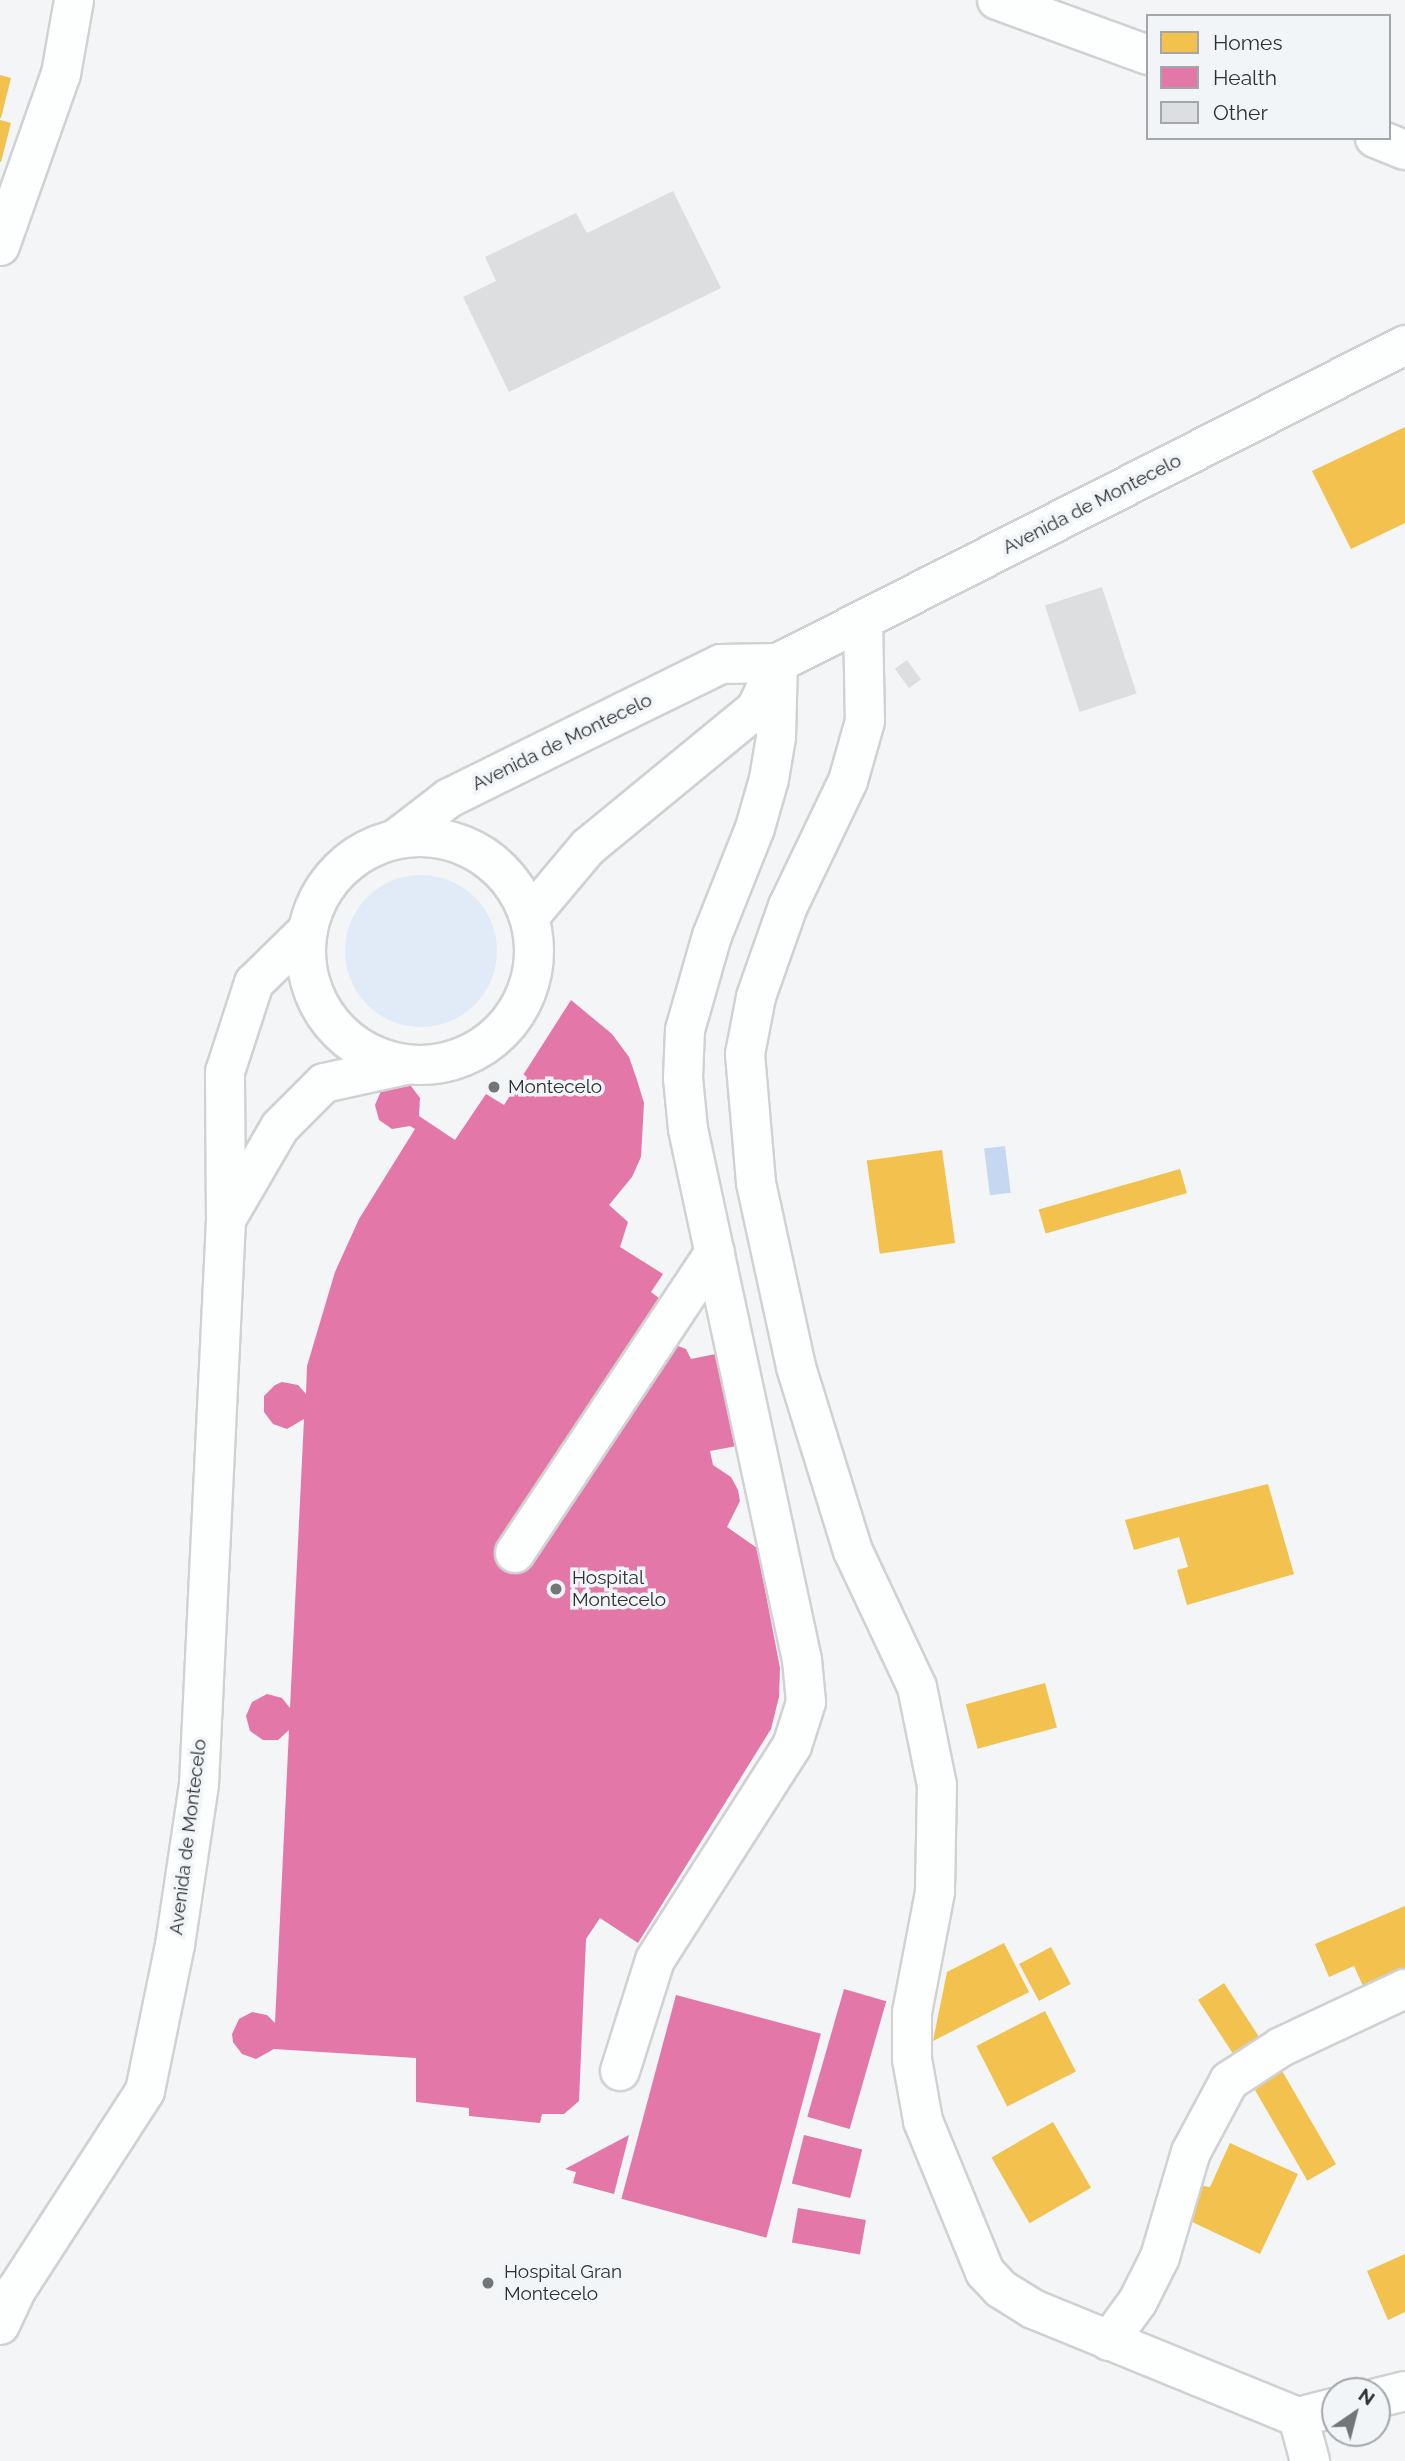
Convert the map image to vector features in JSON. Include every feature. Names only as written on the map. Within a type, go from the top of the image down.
[{"type":"street","points":[[0,246],[61,74],[74,0]]},
{"type":"street","points":[[996,0],[1146,54]]},
{"type":"street","points":[[1380,140],[1405,149]]},
{"type":"street","name":"Avenida de Montecelo","points":[[397,838],[449,798],[721,664],[778,663],[1405,345]]},
{"type":"street","points":[[863,620],[865,721],[848,781],[788,906],[756,997],[745,1054],[756,1183],[796,1367],[853,1551],[917,1688],[937,1785],[935,1892],[912,2013],[912,2059],[923,2121],[985,2272],[1001,2289],[1032,2309],[1298,2417],[1321,2411]]},
{"type":"street","points":[[530,916],[588,847],[756,709],[778,663]]},
{"type":"street","points":[[620,2071],[655,1960],[792,1746],[806,1702],[802,1660],[688,1129],[683,1078],[685,1031],[712,936],[755,828],[769,779],[776,737],[778,663]]},
{"type":"street","points":[[439,837],[478,852],[510,879],[530,916],[536,954],[528,991],[509,1024],[480,1049],[468,1054],[445,1063],[407,1065],[371,1054],[341,1033],[318,1003],[307,967],[307,930],[318,898],[338,870],[365,850],[397,838],[439,837]]},
{"type":"street","name":"Avenida de Montecelo","points":[[0,2325],[18,2289],[145,2091],[175,1945],[198,1784],[226,1220],[225,1072],[254,983],[307,930]]},
{"type":"street","name":"Avenida de Montecelo","points":[[226,1220],[280,1127],[324,1083],[407,1065]]},
{"type":"street","points":[[515,1553],[715,1252]]},
{"type":"street","points":[[1109,2341],[1138,2301],[1160,2257],[1191,2152],[1230,2081],[1281,2047],[1405,1989]]},
{"type":"street","points":[[1298,2417],[1310,2461]]},
{"type":"shaded area","points":[[421,875],[450,881],[474,898],[491,922],[497,951],[491,980],[474,1004],[450,1021],[421,1027],[392,1021],[368,1004],[351,980],[345,951],[351,922],[368,898],[392,881]]},
{"type":"water","points":[[1005,1146],[1011,1193],[990,1195],[984,1149]]},
{"type":"building: Homes","points":[[0,75],[11,78],[1,118],[0,118]]},
{"type":"building: Homes","points":[[0,120],[11,123],[1,162],[0,162]]},
{"type":"building: Homes","points":[[1405,427],[1405,523],[1351,549],[1312,471]]},
{"type":"building: Homes","points":[[942,1150],[955,1243],[880,1254],[867,1161]]},
{"type":"building: Homes","points":[[1180,1169],[1187,1193],[1046,1234],[1039,1210]]},
{"type":"building: Homes","points":[[1268,1484],[1294,1574],[1187,1605],[1177,1570],[1188,1567],[1179,1537],[1134,1550],[1125,1520]]},
{"type":"building: Homes","points":[[1045,1683],[1057,1727],[978,1749],[966,1704]]},
{"type":"building: Homes","points":[[1405,1906],[1405,1968],[1363,1986],[1354,1966],[1329,1977],[1315,1944]]},
{"type":"building: Homes","points":[[1004,1943],[1029,1992],[933,2041],[947,1972]]},
{"type":"building: Homes","points":[[1051,1947],[1071,1984],[1039,2001],[1019,1964]]},
{"type":"building: Homes","points":[[1224,1983],[1260,2039],[1234,2056],[1198,2000]]},
{"type":"building: Homes","points":[[1045,2011],[1076,2072],[1007,2107],[976,2046]]},
{"type":"building: Homes","points":[[1281,2069],[1336,2164],[1307,2181],[1252,2086]]},
{"type":"building: Homes","points":[[1053,2122],[1091,2188],[1030,2223],[992,2158]]},
{"type":"building: Homes","points":[[1230,2143],[1298,2174],[1260,2254],[1188,2220],[1203,2186],[1210,2187]]},
{"type":"building: Homes","points":[[1405,2254],[1405,2312],[1388,2320],[1367,2271]]},
{"type":"building: Health","points":[[571,1000],[612,1034],[629,1057],[637,1080],[644,1103],[641,1157],[632,1177],[609,1205],[628,1222],[620,1247],[663,1274],[651,1292],[660,1299],[523,1507],[673,1344],[686,1349],[691,1359],[740,1349],[758,1442],[710,1451],[713,1465],[731,1477],[738,1490],[740,1501],[727,1527],[757,1548],[780,1668],[779,1697],[771,1729],[638,1943],[600,1918],[586,1939],[579,2101],[564,2114],[542,2114],[540,2123],[469,2116],[469,2108],[416,2102],[416,2058],[274,2049],[256,2059],[242,2054],[233,2042],[232,2034],[239,2019],[252,2012],[267,2015],[275,2023],[289,1730],[278,1740],[263,1740],[250,1731],[246,1716],[252,1702],[267,1694],[282,1698],[290,1708],[304,1419],[287,1429],[273,1424],[264,1412],[264,1396],[282,1382],[298,1385],[306,1394],[307,1366],[335,1272],[359,1219],[415,1129],[410,1126],[392,1129],[379,1120],[375,1105],[381,1091],[388,1086],[411,1086],[420,1098],[419,1116],[455,1140],[486,1094],[504,1105]]},
{"type":"building: Health","points":[[844,1989],[886,2001],[850,2129],[807,2117]]},
{"type":"building: Health","points":[[676,1995],[821,2034],[766,2238],[621,2199]]},
{"type":"building: Health","points":[[629,2135],[614,2194],[573,2183],[576,2172],[565,2169]]},
{"type":"building: Health","points":[[804,2135],[862,2150],[850,2198],[792,2184]]},
{"type":"building: Health","points":[[798,2208],[866,2220],[860,2254],[792,2242]]},
{"type":"building: Other","points":[[673,191],[721,288],[509,392],[463,297],[496,281],[485,257],[576,213],[587,233]]},
{"type":"building: Other","points":[[1102,587],[1137,694],[1080,712],[1045,606]]},
{"type":"building: Other","points":[[907,660],[921,679],[909,688],[895,669]]},
{"type":"place","name":"Montecelo","points":[[494,1087]]},
{"type":"place","name":"Hospital Montecelo","points":[[556,1589]]},
{"type":"place","name":"Hospital Gran Montecelo","points":[[488,2283]]}]
